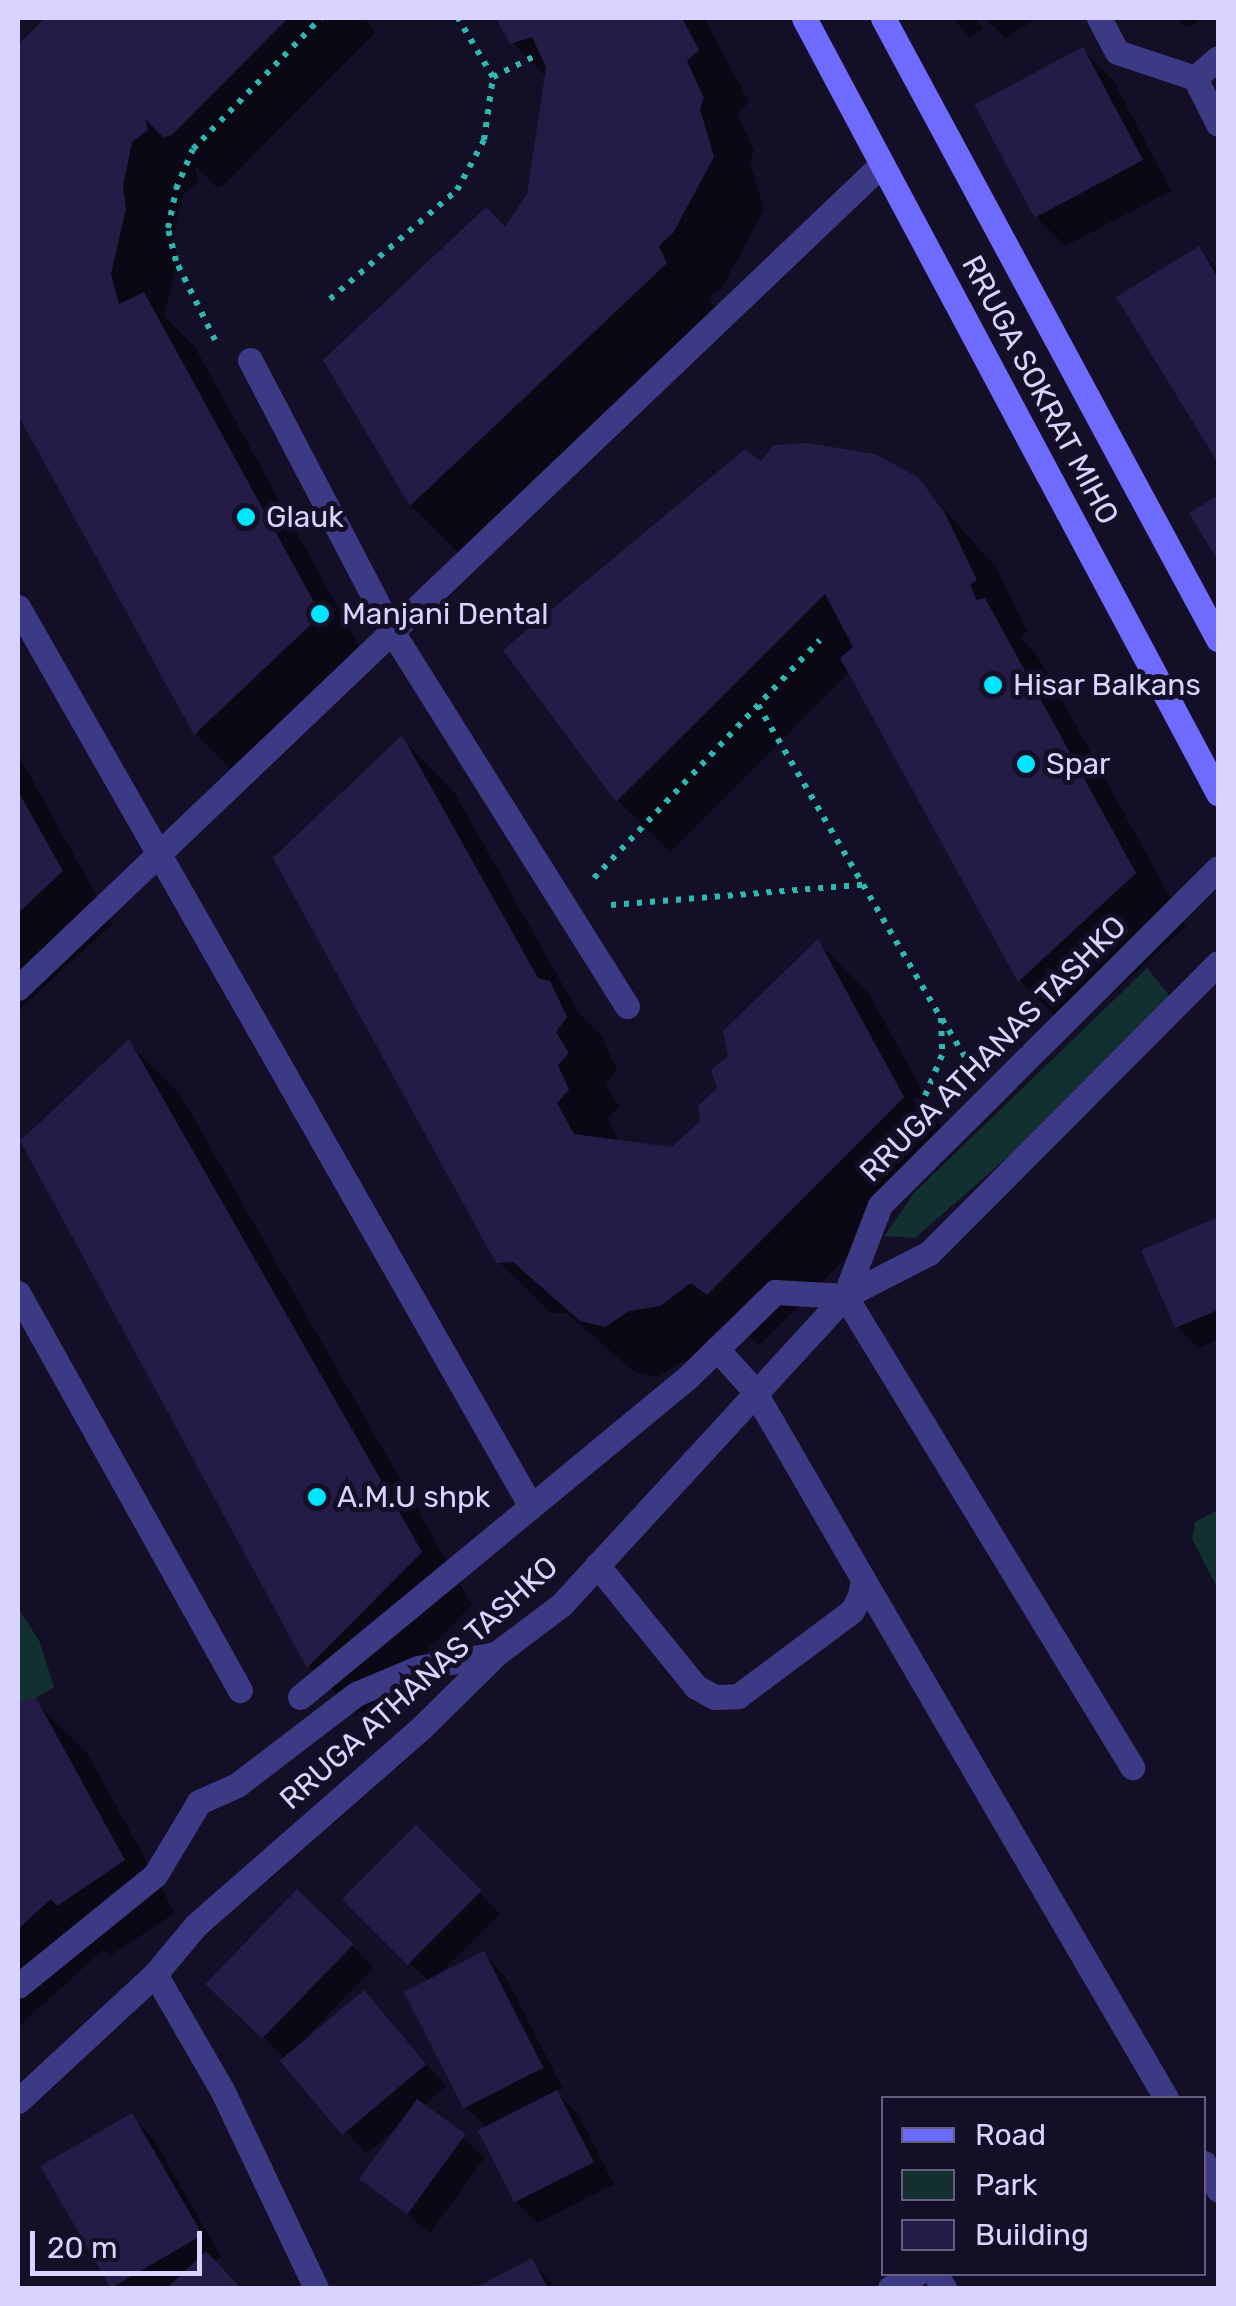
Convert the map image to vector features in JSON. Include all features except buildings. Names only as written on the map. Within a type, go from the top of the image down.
[{"type":"main road","name":"RRUGA SOKRAT MIHO","points":[[804,18],[1218,793]]},
{"type":"main road","name":"RRUGA SOKRAT MIHO","points":[[883,18],[1218,639]]},
{"type":"street","points":[[1099,18],[1117,52],[1194,78],[1218,124]]},
{"type":"street","points":[[1194,78],[1218,58]]},
{"type":"street","points":[[18,988],[882,164]]},
{"type":"street","points":[[250,360],[392,630],[626,1006]]},
{"type":"street","points":[[18,608],[157,859],[529,1504]]},
{"type":"street","name":"RRUGA ATHANAS TASHKO","points":[[845,1296],[880,1205],[1218,868]]},
{"type":"street","name":"RRUGA ATHANAS TASHKO","points":[[18,2100],[155,1974],[196,1925],[422,1727],[496,1654],[562,1604],[753,1389],[845,1296],[929,1253],[1218,963]]},
{"type":"street","points":[[300,1697],[717,1349],[775,1292],[845,1296],[1132,1767]]},
{"type":"street","points":[[18,1293],[240,1690]]},
{"type":"street","points":[[717,1349],[753,1389],[1165,2096]]},
{"type":"street","points":[[598,1565],[696,1687],[715,1697],[738,1696],[852,1611],[863,1579]]},
{"type":"street","points":[[18,1986],[155,1875],[199,1802],[237,1785],[356,1694],[418,1668],[496,1654]]},
{"type":"street","points":[[155,1974],[223,2092],[316,2288]]},
{"type":"street","points":[[1206,2167],[1218,2189]]},
{"type":"street","points":[[890,2288],[912,2276]]},
{"type":"path","points":[[250,360],[229,369],[176,261],[168,228],[172,208],[193,149],[320,18]]},
{"type":"path","points":[[330,299],[457,190],[484,140],[493,77],[458,18]]},
{"type":"path","points":[[493,77],[539,54]]},
{"type":"path","points":[[565,909],[820,640]]},
{"type":"path","points":[[758,705],[942,1018],[942,1055],[922,1102]]},
{"type":"path","points":[[565,909],[863,885]]},
{"type":"green space","points":[[1147,968],[1179,1007],[915,1238],[884,1236],[914,1193]]},
{"type":"green space","points":[[1218,1510],[1218,1589],[1192,1539],[1195,1522]]},
{"type":"green space","points":[[18,1609],[39,1640],[54,1687],[18,1708]]},
{"type":"place","name":"Glauk","points":[[246,517]]},
{"type":"place","name":"Manjani Dental","points":[[320,614]]},
{"type":"place","name":"Hisar Balkans","points":[[993,685]]},
{"type":"place","name":"Spar","points":[[1026,764]]},
{"type":"place","name":"A.M.U shpk","points":[[317,1497]]}]
